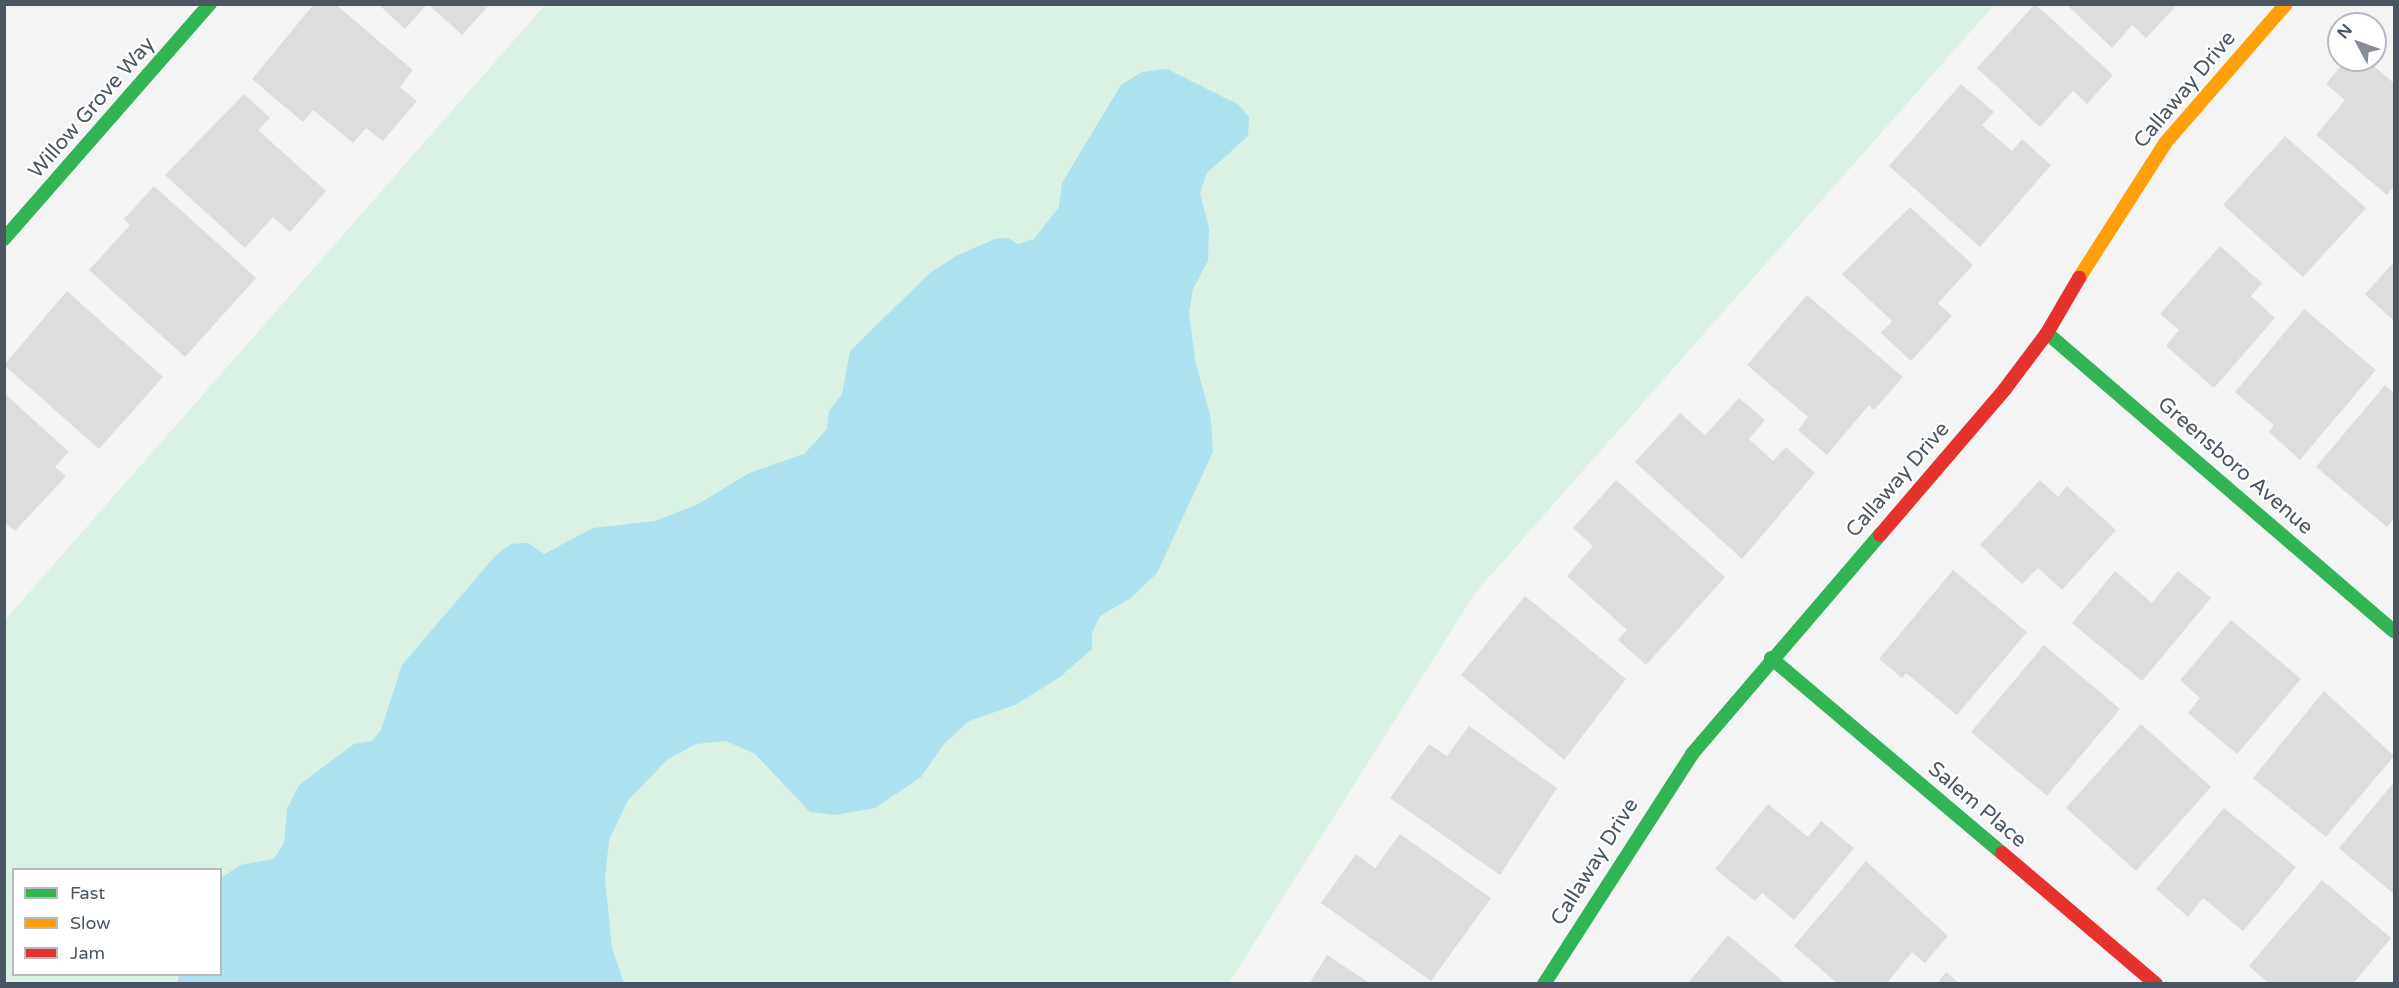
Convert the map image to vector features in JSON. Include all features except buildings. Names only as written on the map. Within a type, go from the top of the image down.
[{"type":"street","name":"Willow Grove Way","points":[[4,239],[210,4]]},
{"type":"street","name":"Callaway Drive","points":[[1544,984],[1652,810],[1771,658],[2047,333],[2120,209],[2166,142],[2286,4]]},
{"type":"street","name":"Greensboro Avenue","points":[[2047,333],[2394,631]]},
{"type":"street","name":"Salem Place","points":[[1771,658],[2156,984]]},
{"type":"green space","points":[[545,5],[1994,5],[1475,593],[1229,983],[5,984],[5,620]]},
{"type":"water","points":[[1167,69],[1239,105],[1249,117],[1248,136],[1207,173],[1200,193],[1209,228],[1208,261],[1193,289],[1189,312],[1195,360],[1211,419],[1213,452],[1157,573],[1131,598],[1100,616],[1092,633],[1092,649],[1060,677],[1015,705],[969,721],[944,744],[921,777],[875,808],[835,815],[810,812],[755,754],[726,741],[696,744],[668,759],[628,800],[609,840],[605,879],[612,948],[624,983],[177,983],[179,976],[222,976],[222,877],[240,865],[274,859],[284,843],[287,809],[299,785],[354,744],[372,741],[381,730],[402,665],[496,555],[511,544],[528,543],[544,554],[593,528],[656,521],[698,504],[749,473],[804,454],[827,429],[829,411],[842,394],[850,351],[930,273],[956,256],[995,239],[1008,238],[1018,244],[1034,239],[1059,207],[1062,183],[1121,85],[1142,72]]},
{"type":"traffic: fast","points":[[4,239],[210,4]]},
{"type":"traffic: fast","points":[[2047,333],[2394,631]]},
{"type":"traffic: fast","points":[[1544,984],[1692,754],[1880,535]]},
{"type":"traffic: fast","points":[[1771,658],[2002,853]]},
{"type":"traffic: slow","points":[[2079,278],[2166,142],[2286,4]]},
{"type":"traffic: jam","points":[[1880,535],[2005,389],[2047,333],[2079,278]]},
{"type":"traffic: jam","points":[[2002,853],[2156,984]]}]
